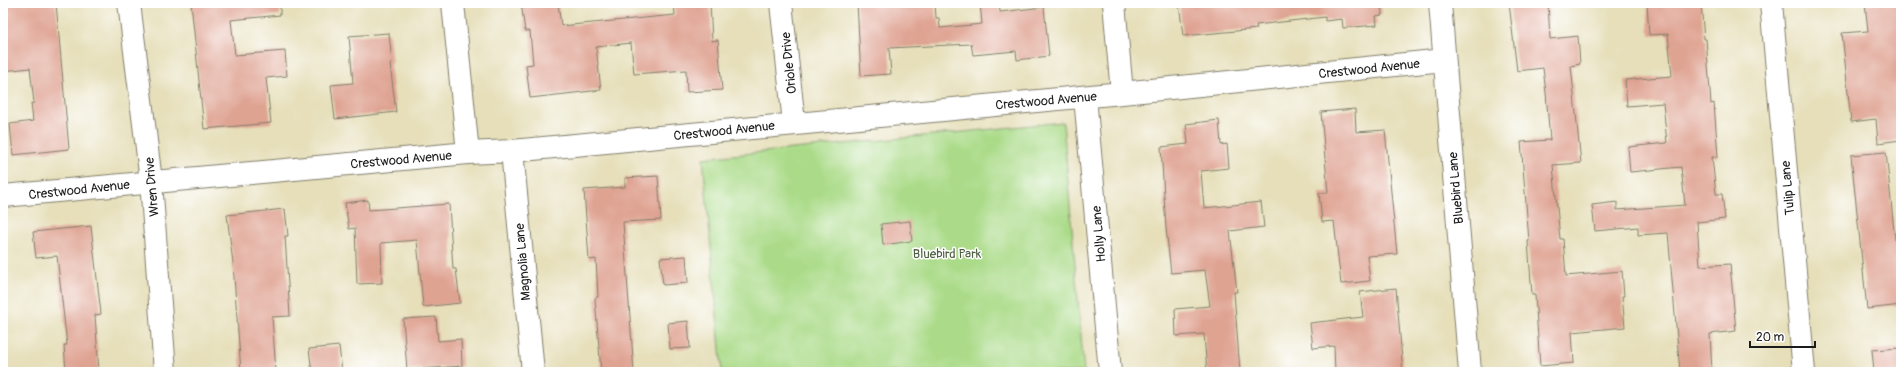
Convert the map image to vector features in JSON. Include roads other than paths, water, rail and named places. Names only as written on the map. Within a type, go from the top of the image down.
[{"type":"street","name":"Wren Drive","points":[[129,3],[151,181],[165,372]]},
{"type":"street","points":[[453,3],[468,153]]},
{"type":"street","name":"Oriole Drive","points":[[782,3],[794,123]]},
{"type":"street","points":[[1114,3],[1122,93]]},
{"type":"street","name":"Bluebird Lane","points":[[1440,3],[1470,372]]},
{"type":"street","name":"Tulip Lane","points":[[1771,3],[1804,372]]},
{"type":"street","name":"Crestwood Avenue","points":[[3,196],[151,181],[468,153],[512,151],[794,123],[1085,97],[1444,60]]},
{"type":"street","name":"Holly Lane","points":[[1085,97],[1110,372]]},
{"type":"street","name":"Magnolia Lane","points":[[512,151],[533,372]]},
{"type":"park label","name":"Bluebird Park","points":[[947,253]]}]
